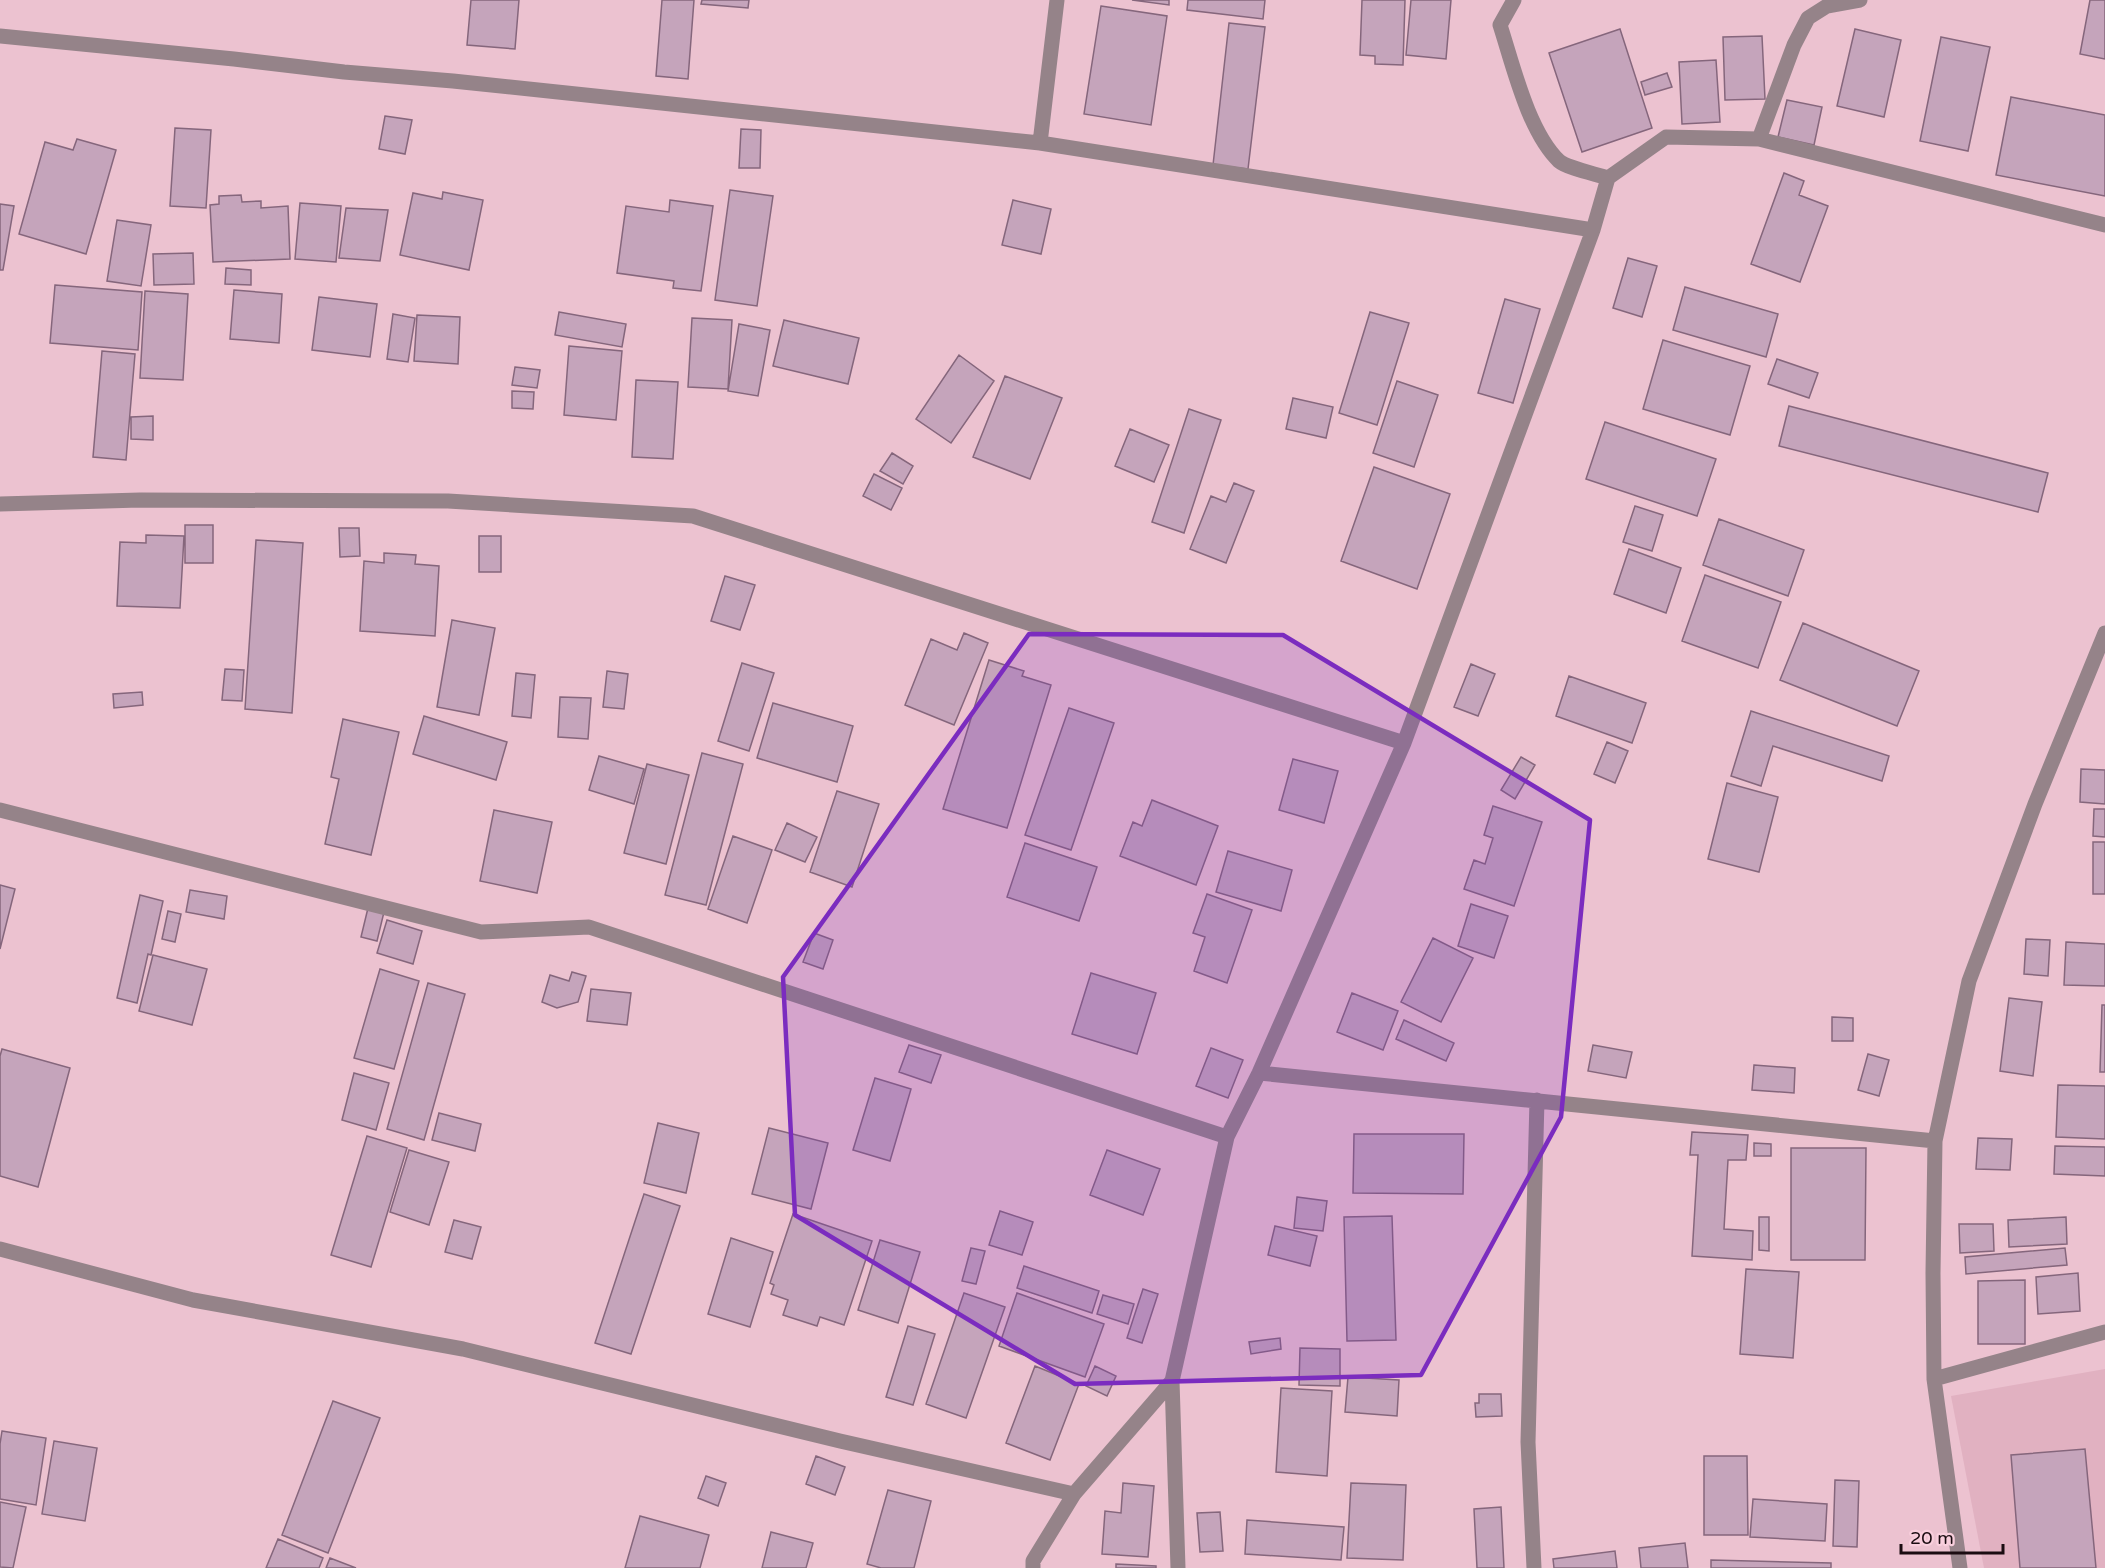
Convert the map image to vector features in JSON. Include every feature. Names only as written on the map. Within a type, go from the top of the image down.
[{"type":"street","points":[[1040,144],[1057,0]]},
{"type":"street","points":[[1514,0],[1500,25],[1518,84],[1537,130],[1561,162],[1608,178]]},
{"type":"street","points":[[1760,139],[1794,45],[1808,18],[1827,6],[1860,0]]},
{"type":"street","points":[[0,36],[344,72],[453,81],[1040,144],[1593,230]]},
{"type":"street","points":[[1178,1568],[1172,1380],[1227,1137],[1259,1073],[1404,743],[1593,230],[1608,178],[1666,137],[1760,139],[2105,225]]},
{"type":"street","points":[[0,504],[140,500],[448,501],[693,516],[1404,743]]},
{"type":"street","points":[[1960,1568],[1934,1379],[1935,1141],[1969,981],[2035,804],[2105,633]]},
{"type":"street","points":[[0,810],[481,932],[589,927],[1227,1137]]},
{"type":"street","points":[[1259,1073],[1935,1141]]},
{"type":"street","points":[[1534,1568],[1528,1442],[1537,1100]]},
{"type":"street","points":[[0,1249],[193,1300],[463,1348],[828,1438],[1074,1494]]},
{"type":"street","points":[[1934,1379],[2105,1332]]},
{"type":"street","points":[[1033,1568],[1034,1561],[1074,1494],[1172,1380]]},
{"type":"highlighted area","points":[[1029,634],[1283,635],[1590,820],[1561,1117],[1421,1375],[1075,1384],[795,1215],[783,977]]},
{"type":"shaded area","points":[[2105,1369],[2105,1568],[1984,1568],[1951,1396]]},
{"type":"building","points":[[471,0],[519,0],[515,49],[467,45]]},
{"type":"building","points":[[662,0],[694,0],[688,79],[656,76]]},
{"type":"building","points":[[702,0],[749,0],[748,8],[701,4]]},
{"type":"building","points":[[1132,0],[1169,0],[1169,5]]},
{"type":"building","points":[[1188,0],[1265,0],[1263,19],[1187,10]]},
{"type":"building","points":[[1362,0],[1405,0],[1403,65],[1375,64],[1375,56],[1360,55]]},
{"type":"building","points":[[1411,0],[1451,0],[1446,59],[1406,55]]},
{"type":"building","points":[[2090,0],[2105,0],[2105,59],[2080,54]]},
{"type":"building","points":[[1101,6],[1167,16],[1151,125],[1084,114]]},
{"type":"building","points":[[1229,23],[1265,27],[1248,169],[1213,165]]},
{"type":"building","points":[[1620,29],[1652,128],[1582,152],[1549,53]]},
{"type":"building","points":[[1855,29],[1901,40],[1884,117],[1837,106]]},
{"type":"building","points":[[1762,36],[1765,99],[1725,100],[1723,37]]},
{"type":"building","points":[[1941,37],[1990,47],[1968,151],[1920,141]]},
{"type":"building","points":[[1716,60],[1720,122],[1682,124],[1679,62]]},
{"type":"building","points":[[1667,73],[1672,87],[1645,95],[1641,82]]},
{"type":"building","points":[[2011,97],[2105,115],[2105,196],[1996,175]]},
{"type":"building","points":[[1787,100],[1822,107],[1814,145],[1778,137]]},
{"type":"building","points":[[385,116],[412,120],[405,154],[379,149]]},
{"type":"building","points":[[175,128],[211,130],[206,208],[170,206]]},
{"type":"building","points":[[741,129],[761,130],[760,168],[739,168]]},
{"type":"building","points":[[77,139],[116,150],[86,254],[19,234],[45,142],[73,150]]},
{"type":"building","points":[[1784,173],[1804,181],[1799,195],[1828,206],[1800,282],[1751,264]]},
{"type":"building","points":[[730,190],[773,196],[757,306],[715,300]]},
{"type":"building","points":[[443,192],[483,200],[469,270],[400,255],[413,193],[442,199]]},
{"type":"building","points":[[241,195],[242,202],[261,201],[261,208],[288,206],[290,259],[213,262],[210,205],[219,204],[219,196]]},
{"type":"building","points":[[670,200],[713,206],[701,291],[673,288],[674,281],[617,273],[626,206],[669,212]]},
{"type":"building","points":[[1013,200],[1051,209],[1041,254],[1002,245]]},
{"type":"building","points":[[300,203],[341,206],[336,262],[295,259]]},
{"type":"building","points":[[0,204],[14,206],[3,270],[0,270]]},
{"type":"building","points":[[346,208],[388,210],[380,261],[339,258]]},
{"type":"building","points":[[117,220],[151,225],[141,286],[107,281]]},
{"type":"building","points":[[193,253],[194,284],[154,285],[153,254]]},
{"type":"building","points":[[1628,258],[1657,266],[1642,317],[1613,308]]},
{"type":"building","points":[[226,268],[251,270],[251,285],[225,284]]},
{"type":"building","points":[[55,285],[142,292],[138,350],[50,343]]},
{"type":"building","points":[[1685,287],[1778,314],[1766,357],[1673,330]]},
{"type":"building","points":[[234,290],[282,294],[279,343],[230,339]]},
{"type":"building","points":[[145,291],[188,294],[183,380],[140,378]]},
{"type":"building","points":[[319,297],[377,304],[370,357],[312,350]]},
{"type":"building","points":[[1505,299],[1540,309],[1513,403],[1478,393]]},
{"type":"building","points":[[559,312],[626,324],[622,347],[555,335]]},
{"type":"building","points":[[1370,312],[1409,323],[1377,425],[1339,413]]},
{"type":"building","points":[[393,314],[415,318],[408,362],[387,359]]},
{"type":"building","points":[[417,315],[460,317],[458,364],[414,361]]},
{"type":"building","points":[[692,318],[732,320],[728,389],[688,387]]},
{"type":"building","points":[[784,320],[859,338],[848,384],[773,366]]},
{"type":"building","points":[[739,324],[770,330],[758,396],[728,391]]},
{"type":"building","points":[[1663,340],[1750,366],[1730,435],[1643,409]]},
{"type":"building","points":[[569,346],[622,351],[616,420],[564,415]]},
{"type":"building","points":[[102,351],[135,354],[126,460],[93,457]]},
{"type":"building","points":[[959,355],[994,381],[951,443],[916,419]]},
{"type":"building","points":[[1777,359],[1818,373],[1809,398],[1768,384]]},
{"type":"building","points":[[515,367],[540,370],[537,388],[512,385]]},
{"type":"building","points":[[1005,376],[1062,398],[1030,479],[973,457]]},
{"type":"building","points":[[636,380],[678,382],[673,459],[632,457]]},
{"type":"building","points":[[1397,381],[1438,395],[1414,467],[1373,453]]},
{"type":"building","points":[[512,391],[534,392],[533,409],[512,408]]},
{"type":"building","points":[[1293,398],[1333,407],[1326,438],[1286,429]]},
{"type":"building","points":[[1789,406],[2048,473],[2038,512],[1779,446]]},
{"type":"building","points":[[1189,409],[1221,420],[1184,533],[1152,522]]},
{"type":"building","points":[[153,416],[153,440],[131,439],[131,417]]},
{"type":"building","points":[[1605,422],[1716,459],[1697,516],[1586,479]]},
{"type":"building","points":[[1130,429],[1169,445],[1154,482],[1115,466]]},
{"type":"building","points":[[892,453],[913,466],[903,484],[880,471]]},
{"type":"building","points":[[1374,467],[1450,494],[1417,589],[1341,561]]},
{"type":"building","points":[[874,474],[902,488],[891,510],[863,496]]},
{"type":"building","points":[[1234,483],[1254,491],[1226,563],[1190,549],[1211,496],[1226,502]]},
{"type":"building","points":[[1635,506],[1663,515],[1652,551],[1623,542]]},
{"type":"building","points":[[1719,519],[1804,550],[1788,596],[1703,565]]},
{"type":"building","points":[[185,525],[213,525],[213,563],[185,563]]},
{"type":"building","points":[[339,528],[359,528],[360,556],[340,557]]},
{"type":"building","points":[[146,535],[184,536],[180,608],[117,606],[120,542],[146,543]]},
{"type":"building","points":[[479,536],[501,536],[501,572],[479,572]]},
{"type":"building","points":[[256,540],[303,543],[292,713],[245,709]]},
{"type":"building","points":[[1629,549],[1681,568],[1666,613],[1614,594]]},
{"type":"building","points":[[384,553],[416,555],[415,564],[439,566],[435,636],[360,631],[364,561],[384,563]]},
{"type":"building","points":[[1705,575],[1781,602],[1758,668],[1682,641]]},
{"type":"building","points":[[725,576],[755,585],[740,630],[711,621]]},
{"type":"building","points":[[452,620],[495,628],[479,715],[437,707]]},
{"type":"building","points":[[1803,623],[1919,671],[1897,726],[1780,680]]},
{"type":"building","points":[[964,633],[988,643],[954,725],[905,705],[931,639],[957,650]]},
{"type":"building","points":[[989,660],[1024,671],[1022,676],[1051,685],[1007,828],[943,809]]},
{"type":"building","points":[[742,663],[774,673],[749,751],[718,741]]},
{"type":"building","points":[[1471,664],[1495,674],[1478,716],[1454,707]]},
{"type":"building","points":[[225,669],[244,670],[242,701],[222,700]]},
{"type":"building","points":[[607,671],[628,674],[624,709],[603,707]]},
{"type":"building","points":[[516,673],[535,675],[531,718],[512,716]]},
{"type":"building","points":[[1569,676],[1646,703],[1632,743],[1556,716]]},
{"type":"building","points":[[142,692],[143,705],[114,708],[113,694]]},
{"type":"building","points":[[560,697],[591,698],[588,739],[558,737]]},
{"type":"building","points":[[773,703],[853,726],[837,782],[757,758]]},
{"type":"building","points":[[1069,708],[1114,723],[1071,850],[1025,835]]},
{"type":"building","points":[[1751,711],[1889,756],[1882,781],[1773,746],[1761,786],[1731,776]]},
{"type":"building","points":[[424,716],[507,742],[496,780],[413,754]]},
{"type":"building","points":[[343,719],[399,732],[371,855],[325,844],[339,779],[331,777]]},
{"type":"building","points":[[1607,742],[1628,751],[1615,783],[1594,774]]},
{"type":"building","points":[[702,753],[743,764],[706,905],[665,895]]},
{"type":"building","points":[[599,756],[644,769],[634,804],[589,790]]},
{"type":"building","points":[[1521,757],[1535,765],[1515,799],[1501,790]]},
{"type":"building","points":[[1293,759],[1338,771],[1324,823],[1279,810]]},
{"type":"building","points":[[647,764],[689,775],[666,864],[624,853]]},
{"type":"building","points":[[2081,769],[2105,770],[2105,804],[2080,802]]},
{"type":"building","points":[[1727,783],[1778,797],[1759,872],[1708,859]]},
{"type":"building","points":[[837,791],[879,804],[852,887],[810,872]]},
{"type":"building","points":[[1152,800],[1218,826],[1196,885],[1120,856],[1133,822],[1142,826]]},
{"type":"building","points":[[1493,806],[1542,822],[1514,906],[1464,889],[1474,860],[1485,864],[1493,838],[1484,835]]},
{"type":"building","points":[[2094,809],[2105,809],[2105,837],[2093,836]]},
{"type":"building","points":[[494,810],[552,822],[537,893],[480,881]]},
{"type":"building","points":[[787,823],[817,837],[805,862],[775,850]]},
{"type":"building","points":[[733,836],[772,850],[747,923],[708,909]]},
{"type":"building","points":[[2093,842],[2105,842],[2105,894],[2093,894]]},
{"type":"building","points":[[1025,843],[1097,867],[1079,921],[1007,897]]},
{"type":"building","points":[[1228,851],[1292,870],[1281,911],[1216,892]]},
{"type":"building","points":[[0,885],[15,889],[0,949]]},
{"type":"building","points":[[190,890],[227,896],[224,919],[186,912]]},
{"type":"building","points":[[1207,894],[1252,910],[1227,983],[1194,971],[1205,937],[1193,933]]},
{"type":"building","points":[[140,895],[163,901],[137,1003],[117,998]]},
{"type":"building","points":[[1471,904],[1508,916],[1494,958],[1458,946]]},
{"type":"building","points":[[368,908],[384,912],[377,941],[361,937]]},
{"type":"building","points":[[168,911],[181,914],[175,942],[162,939]]},
{"type":"building","points":[[387,920],[422,931],[413,964],[377,953]]},
{"type":"building","points":[[814,933],[833,940],[823,969],[803,962]]},
{"type":"building","points":[[1433,938],[1473,958],[1441,1022],[1401,1002]]},
{"type":"building","points":[[2026,939],[2050,940],[2048,976],[2024,974]]},
{"type":"building","points":[[2066,942],[2105,944],[2105,986],[2064,985]]},
{"type":"building","points":[[153,955],[207,969],[192,1025],[139,1011]]},
{"type":"building","points":[[380,969],[419,981],[394,1069],[354,1058]]},
{"type":"building","points":[[572,972],[586,976],[578,1002],[557,1008],[542,1002],[550,975],[569,981]]},
{"type":"building","points":[[1091,973],[1156,993],[1137,1054],[1072,1034]]},
{"type":"building","points":[[428,983],[465,994],[424,1140],[387,1129]]},
{"type":"building","points":[[591,989],[631,993],[627,1025],[587,1021]]},
{"type":"building","points":[[1352,993],[1398,1011],[1383,1050],[1337,1032]]},
{"type":"building","points":[[2009,998],[2042,1002],[2033,1076],[2000,1071]]},
{"type":"building","points":[[2102,1005],[2105,1005],[2105,1072],[2100,1072]]},
{"type":"building","points":[[1832,1017],[1853,1018],[1853,1041],[1832,1041]]},
{"type":"building","points":[[1404,1020],[1454,1043],[1446,1061],[1396,1039]]},
{"type":"building","points":[[909,1045],[941,1055],[931,1083],[899,1072]]},
{"type":"building","points":[[1593,1045],[1632,1052],[1626,1078],[1588,1071]]},
{"type":"building","points":[[1211,1048],[1243,1060],[1228,1098],[1196,1086]]},
{"type":"building","points":[[2,1049],[70,1068],[38,1187],[0,1176],[0,1056]]},
{"type":"building","points":[[1868,1054],[1889,1060],[1879,1096],[1858,1090]]},
{"type":"building","points":[[1754,1065],[1795,1068],[1794,1093],[1752,1090]]},
{"type":"building","points":[[354,1073],[389,1083],[376,1130],[342,1120]]},
{"type":"building","points":[[875,1078],[911,1089],[890,1161],[853,1150]]},
{"type":"building","points":[[2058,1085],[2105,1086],[2105,1139],[2056,1137]]},
{"type":"building","points":[[439,1113],[481,1124],[475,1151],[432,1140]]},
{"type":"building","points":[[658,1123],[699,1133],[686,1193],[644,1183]]},
{"type":"building","points":[[769,1128],[828,1143],[811,1209],[752,1194]]},
{"type":"building","points":[[1692,1132],[1748,1135],[1746,1160],[1728,1160],[1724,1229],[1753,1231],[1752,1260],[1692,1256],[1698,1155],[1690,1155]]},
{"type":"building","points":[[1354,1134],[1464,1134],[1463,1194],[1353,1193]]},
{"type":"building","points":[[367,1136],[407,1148],[371,1267],[331,1255]]},
{"type":"building","points":[[1978,1138],[2012,1139],[2010,1170],[1976,1169]]},
{"type":"building","points":[[1754,1143],[1771,1144],[1771,1156],[1754,1156]]},
{"type":"building","points":[[2055,1146],[2105,1147],[2105,1176],[2054,1174]]},
{"type":"building","points":[[1791,1148],[1866,1148],[1865,1260],[1791,1260]]},
{"type":"building","points":[[409,1150],[449,1162],[429,1225],[390,1212]]},
{"type":"building","points":[[1107,1150],[1160,1169],[1143,1215],[1090,1195]]},
{"type":"building","points":[[644,1194],[680,1206],[631,1354],[595,1343]]},
{"type":"building","points":[[1297,1197],[1327,1201],[1323,1231],[1294,1228]]},
{"type":"building","points":[[1000,1211],[1033,1222],[1022,1255],[989,1245]]},
{"type":"building","points":[[793,1214],[872,1241],[844,1325],[820,1317],[817,1326],[783,1315],[788,1300],[771,1294],[774,1285],[770,1283]]},
{"type":"building","points":[[1392,1216],[1396,1340],[1347,1341],[1344,1217]]},
{"type":"building","points":[[1759,1217],[1769,1217],[1769,1251],[1759,1250]]},
{"type":"building","points":[[2066,1217],[2067,1244],[2009,1247],[2008,1220]]},
{"type":"building","points":[[454,1220],[481,1227],[472,1259],[445,1252]]},
{"type":"building","points":[[1959,1224],[1993,1224],[1994,1251],[1960,1253]]},
{"type":"building","points":[[1275,1226],[1317,1236],[1310,1266],[1268,1255]]},
{"type":"building","points":[[731,1238],[773,1252],[750,1327],[708,1314]]},
{"type":"building","points":[[880,1240],[920,1252],[898,1323],[858,1310]]},
{"type":"building","points":[[971,1248],[985,1251],[976,1284],[962,1281]]},
{"type":"building","points":[[2065,1248],[2067,1265],[1966,1274],[1965,1257]]},
{"type":"building","points":[[1024,1266],[1099,1291],[1092,1313],[1017,1288]]},
{"type":"building","points":[[1746,1269],[1799,1272],[1793,1358],[1740,1354]]},
{"type":"building","points":[[2078,1273],[2080,1311],[2038,1314],[2036,1277]]},
{"type":"building","points":[[2025,1280],[2025,1344],[1978,1344],[1978,1281]]},
{"type":"building","points":[[1143,1289],[1158,1294],[1142,1343],[1127,1338]]},
{"type":"building","points":[[964,1293],[1005,1307],[966,1418],[926,1404]]},
{"type":"building","points":[[1017,1293],[1104,1324],[1085,1377],[999,1346]]},
{"type":"building","points":[[1103,1295],[1134,1304],[1128,1324],[1097,1314]]},
{"type":"building","points":[[908,1326],[935,1334],[913,1405],[886,1397]]},
{"type":"building","points":[[1280,1338],[1281,1349],[1251,1354],[1249,1342]]},
{"type":"building","points":[[1300,1348],[1340,1349],[1340,1386],[1299,1385]]},
{"type":"building","points":[[1035,1366],[1079,1384],[1050,1460],[1006,1443]]},
{"type":"building","points":[[1095,1366],[1116,1376],[1107,1396],[1086,1386]]},
{"type":"building","points":[[1348,1377],[1399,1380],[1397,1416],[1345,1412]]},
{"type":"building","points":[[1281,1388],[1332,1391],[1327,1476],[1276,1472]]},
{"type":"building","points":[[1479,1394],[1501,1394],[1502,1416],[1476,1417],[1475,1403],[1479,1403]]},
{"type":"building","points":[[333,1401],[380,1418],[328,1553],[282,1535]]},
{"type":"building","points":[[2,1431],[46,1438],[36,1505],[0,1499]]},
{"type":"building","points":[[54,1441],[97,1448],[85,1521],[42,1514]]},
{"type":"building","points":[[2085,1449],[2096,1568],[2020,1568],[2011,1455]]},
{"type":"building","points":[[816,1456],[845,1467],[835,1495],[806,1484]]},
{"type":"building","points":[[1704,1456],[1747,1456],[1748,1535],[1704,1535]]},
{"type":"building","points":[[706,1476],[726,1483],[718,1506],[698,1498]]},
{"type":"building","points":[[1835,1480],[1859,1481],[1857,1547],[1833,1546]]},
{"type":"building","points":[[1123,1483],[1154,1486],[1148,1557],[1102,1554],[1105,1511],[1121,1513]]},
{"type":"building","points":[[1351,1483],[1406,1485],[1403,1560],[1347,1558]]},
{"type":"building","points":[[888,1490],[931,1501],[914,1568],[881,1568],[867,1564]]},
{"type":"building","points":[[1753,1499],[1827,1504],[1825,1541],[1750,1537]]},
{"type":"building","points":[[0,1502],[26,1507],[13,1568],[0,1567]]},
{"type":"building","points":[[1501,1507],[1504,1568],[1477,1568],[1474,1509]]},
{"type":"building","points":[[1220,1512],[1223,1551],[1200,1552],[1197,1513]]},
{"type":"building","points":[[640,1516],[709,1535],[700,1568],[625,1568]]},
{"type":"building","points":[[1247,1520],[1344,1527],[1341,1560],[1245,1554]]},
{"type":"building","points":[[771,1532],[813,1543],[806,1568],[762,1568]]},
{"type":"building","points":[[278,1539],[323,1558],[319,1568],[266,1568]]},
{"type":"building","points":[[1685,1543],[1688,1568],[1641,1568],[1639,1548]]},
{"type":"building","points":[[1615,1551],[1617,1568],[1554,1568],[1553,1559]]},
{"type":"building","points":[[330,1558],[356,1568],[326,1568]]},
{"type":"building","points":[[1711,1560],[1831,1563],[1831,1568],[1711,1568]]},
{"type":"building","points":[[1116,1564],[1156,1566],[1156,1568],[1116,1568]]}]
